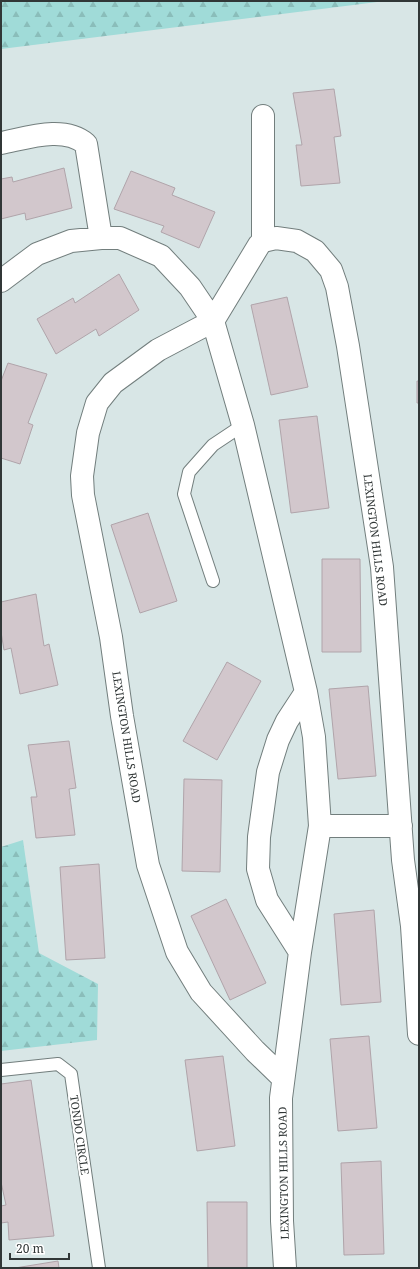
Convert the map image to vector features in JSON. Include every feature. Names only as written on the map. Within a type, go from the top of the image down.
[{"type":"street","points":[[213,321],[259,245],[263,241],[263,116]]},
{"type":"street","points":[[1,143],[53,134],[78,137],[86,144],[101,238]]},
{"type":"street","name":"LEXINGTON HILLS ROAD","points":[[1,281],[37,254],[71,241],[120,238],[161,256],[190,287],[213,321],[243,425],[306,692],[314,737],[320,826],[300,952],[281,1098],[282,1222],[285,1268]]},
{"type":"street","name":"LEXINGTON HILLS ROAD","points":[[263,241],[276,238],[297,241],[315,251],[331,270],[337,287],[348,346],[382,567],[403,860],[412,926],[419,1034]]},
{"type":"street","name":"LEXINGTON HILLS ROAD","points":[[213,321],[158,350],[113,383],[97,403],[88,433],[82,476],[83,495],[111,637],[122,716],[148,865],[177,952],[200,992],[255,1051],[283,1078]]},
{"type":"street","points":[[300,952],[267,900],[258,869],[259,838],[268,772],[278,740],[287,720],[306,692]]},
{"type":"street","points":[[320,826],[401,826]]},
{"type":"lane","points":[[213,581],[184,494],[189,472],[213,445],[243,425]]},
{"type":"lane","name":"TONDO CIRCLE","points":[[1,1070],[58,1064],[71,1074],[99,1268]]},
{"type":"green space","points":[[1,1],[385,1],[1,49]]},
{"type":"green space","points":[[23,840],[39,953],[98,984],[97,1040],[1,1051],[1,847]]},
{"type":"building","points":[[334,89],[341,136],[334,137],[340,183],[301,186],[296,145],[302,145],[293,93]]},
{"type":"building","points":[[64,168],[72,208],[26,220],[25,213],[1,219],[1,179],[12,177],[13,182]]},
{"type":"building","points":[[131,171],[175,188],[172,195],[215,212],[199,248],[161,232],[164,226],[114,209]]},
{"type":"building","points":[[119,274],[139,310],[99,336],[96,329],[56,354],[37,319],[73,298],[75,303]]},
{"type":"building","points":[[287,297],[308,387],[271,395],[251,305]]},
{"type":"building","points":[[8,363],[47,374],[28,423],[33,425],[20,464],[1,458],[1,381]]},
{"type":"building","points":[[417,381],[419,381],[419,403],[417,403]]},
{"type":"building","points":[[317,416],[329,508],[291,513],[279,420]]},
{"type":"building","points":[[148,513],[177,601],[140,613],[111,525]]},
{"type":"building","points":[[322,559],[360,559],[361,652],[322,652]]},
{"type":"building","points":[[36,594],[44,646],[49,644],[58,685],[20,694],[11,648],[4,650],[1,632],[1,602]]},
{"type":"building","points":[[227,662],[261,681],[217,760],[183,741]]},
{"type":"building","points":[[368,686],[376,776],[338,779],[329,689]]},
{"type":"building","points":[[69,741],[76,788],[69,789],[75,835],[36,838],[31,797],[37,797],[28,745]]},
{"type":"building","points":[[184,779],[222,780],[220,872],[182,871]]},
{"type":"building","points":[[99,864],[105,958],[66,960],[60,867]]},
{"type":"building","points":[[226,899],[266,983],[230,1000],[191,916]]},
{"type":"building","points":[[374,910],[381,1002],[341,1005],[334,914]]},
{"type":"building","points":[[369,1036],[377,1128],[338,1131],[330,1039]]},
{"type":"building","points":[[223,1056],[235,1146],[197,1151],[185,1060]]},
{"type":"building","points":[[31,1080],[54,1236],[9,1240],[8,1222],[1,1223],[1,1206],[6,1205],[1,1182],[1,1084]]},
{"type":"building","points":[[381,1161],[384,1254],[344,1255],[341,1163]]},
{"type":"building","points":[[207,1202],[247,1202],[247,1268],[208,1268]]},
{"type":"building","points":[[58,1261],[59,1268],[15,1268]]}]
